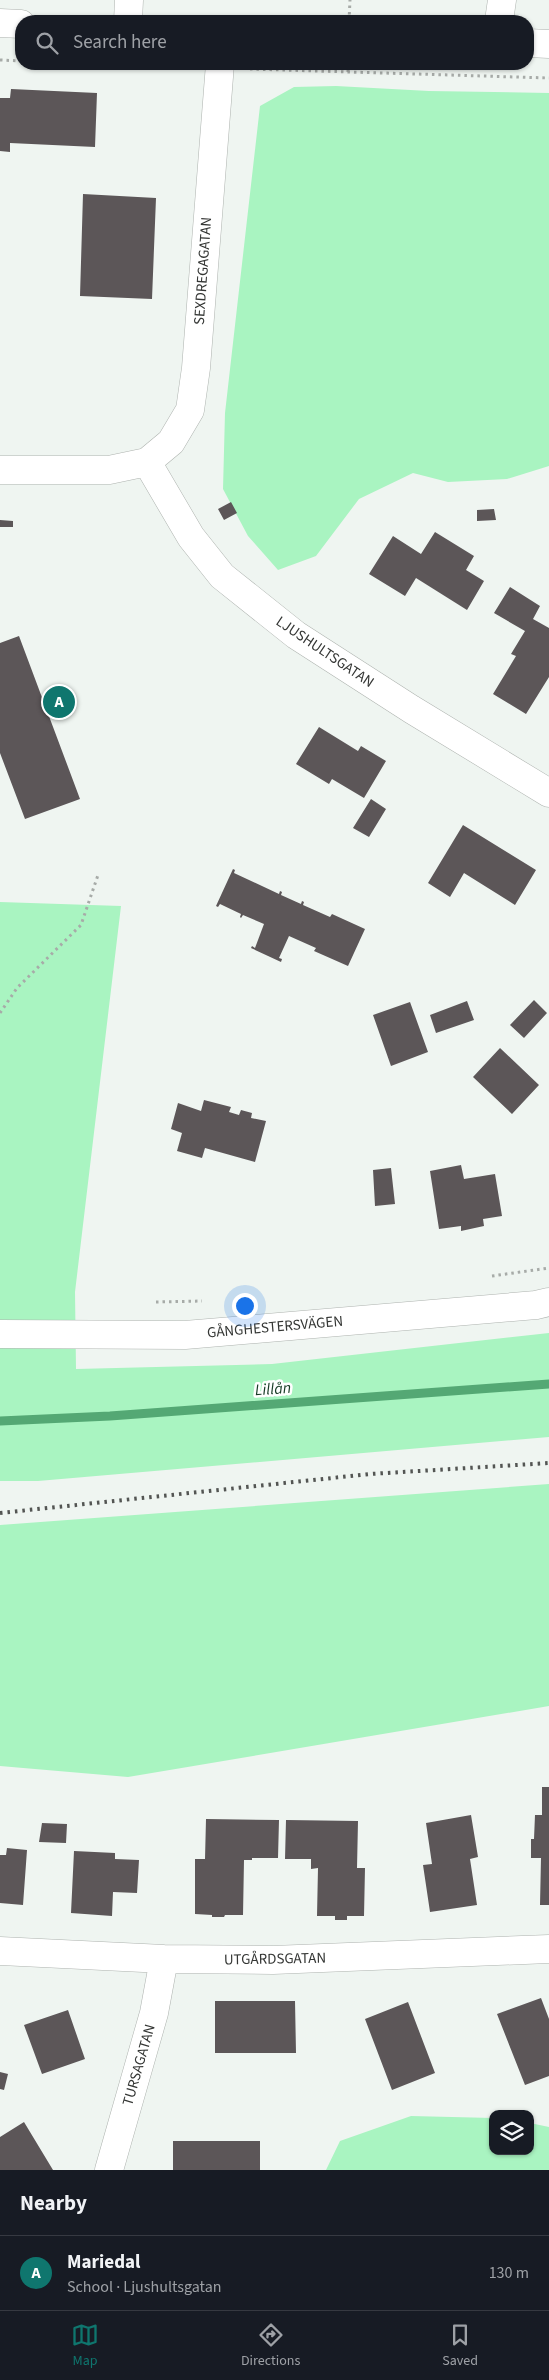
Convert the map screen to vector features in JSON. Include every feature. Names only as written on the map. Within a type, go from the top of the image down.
[{"type":"street","points":[[128,15],[129,0]]},
{"type":"street","points":[[500,15],[502,0]]},
{"type":"street","points":[[0,24],[15,24]]},
{"type":"street","points":[[534,43],[549,44]]},
{"type":"street","name":"SEXDREGAGATAN","points":[[147,462],[172,442],[190,410],[196,368],[220,70]]},
{"type":"street","points":[[0,470],[109,470],[147,462]]},
{"type":"street","name":"LJUSHULTSGATAN","points":[[147,462],[191,537],[222,576],[296,635],[411,709],[549,793]]},
{"type":"street","name":"GÅNGHESTERSVÄGEN","points":[[0,1334],[184,1335],[536,1305],[549,1302]]},
{"type":"street","name":"UTGÅRDSGATAN","points":[[0,1951],[164,1959],[273,1960],[549,1948]]},
{"type":"street","name":"TURSAGATAN","points":[[109,2170],[154,2013],[164,1959]]},
{"type":"path","points":[[349,15],[350,0]]},
{"type":"path","points":[[0,60],[15,61]]},
{"type":"path","points":[[305,70],[549,78]]},
{"type":"path","points":[[0,1013],[17,988],[81,925],[98,875]]},
{"type":"path","points":[[482,1278],[549,1267]]},
{"type":"path","points":[[146,1303],[204,1301]]},
{"type":"green space","points":[[336,86],[429,91],[549,93],[549,466],[507,479],[448,482],[413,473],[359,499],[316,556],[278,570],[248,536],[223,489],[225,413],[260,106],[294,87]]},
{"type":"green space","points":[[0,902],[121,906],[75,1292],[76,1369],[272,1364],[549,1333],[549,1437],[38,1481],[0,1481]]},
{"type":"green space","points":[[549,1484],[549,1706],[128,1777],[0,1766],[0,1525]]},
{"type":"green space","points":[[411,2116],[489,2118],[489,2155],[534,2155],[534,2124],[549,2127],[549,2170],[326,2170],[340,2141]]},
{"type":"building","points":[[11,89],[97,93],[95,147],[10,143],[10,152],[0,151],[0,98],[10,98]]},
{"type":"building","points":[[83,194],[156,198],[152,299],[80,296]]},
{"type":"building","points":[[231,502],[237,513],[224,520],[218,509]]},
{"type":"building","points":[[494,509],[496,520],[477,521],[477,510]]},
{"type":"building","points":[[0,520],[13,521],[13,527],[0,527]]},
{"type":"building","points":[[435,532],[474,556],[466,570],[484,581],[467,610],[416,578],[405,596],[369,574],[393,536],[421,554]]},
{"type":"building","points":[[510,587],[540,606],[533,619],[549,628],[549,677],[526,714],[493,694],[516,656],[511,654],[525,631],[494,613]]},
{"type":"building","points":[[19,636],[80,799],[25,819],[0,753],[0,643]]},
{"type":"building","points":[[319,727],[358,751],[361,746],[386,761],[364,798],[332,779],[329,784],[296,764]]},
{"type":"building","points":[[371,799],[386,809],[369,837],[353,828]]},
{"type":"building","points":[[463,825],[536,870],[515,905],[464,873],[450,897],[428,883]]},
{"type":"building","points":[[233,869],[235,870],[234,873],[279,894],[280,891],[282,892],[281,895],[301,904],[302,901],[304,902],[303,905],[330,917],[332,914],[365,929],[348,966],[314,951],[316,948],[289,936],[279,958],[282,959],[281,962],[251,948],[252,946],[255,948],[264,924],[243,915],[241,918],[241,914],[220,904],[218,907],[216,906]]},
{"type":"building","points":[[534,1000],[547,1013],[524,1038],[510,1025]]},
{"type":"building","points":[[467,1001],[474,1020],[436,1033],[430,1015]]},
{"type":"building","points":[[410,1002],[428,1052],[391,1066],[373,1015]]},
{"type":"building","points":[[500,1048],[539,1085],[512,1114],[473,1077]]},
{"type":"building","points":[[204,1100],[231,1107],[229,1112],[239,1115],[241,1110],[252,1113],[251,1118],[266,1121],[255,1162],[205,1148],[202,1158],[177,1151],[182,1133],[171,1129],[178,1103],[201,1111]]},
{"type":"building","points":[[461,1165],[464,1179],[495,1174],[502,1216],[483,1219],[484,1226],[461,1231],[461,1226],[439,1229],[430,1171]]},
{"type":"building","points":[[391,1168],[395,1204],[375,1206],[373,1170]]},
{"type":"building","points":[[542,1787],[549,1787],[549,1905],[540,1905],[541,1858],[531,1858],[531,1839],[534,1839],[535,1815],[542,1815]]},
{"type":"building","points":[[471,1815],[478,1857],[470,1859],[477,1905],[430,1912],[423,1865],[432,1864],[426,1823]]},
{"type":"building","points":[[206,1819],[279,1820],[278,1858],[252,1858],[252,1860],[244,1860],[243,1915],[212,1917],[212,1915],[195,1914],[195,1859],[205,1859]]},
{"type":"building","points":[[286,1820],[358,1821],[357,1868],[365,1868],[364,1916],[347,1916],[347,1920],[335,1920],[335,1916],[317,1916],[318,1868],[311,1869],[311,1859],[285,1859]]},
{"type":"building","points":[[42,1823],[67,1824],[66,1843],[39,1842]]},
{"type":"building","points":[[7,1848],[27,1850],[23,1905],[0,1903],[0,1855],[6,1855]]},
{"type":"building","points":[[74,1851],[115,1853],[115,1859],[139,1860],[137,1893],[113,1892],[112,1916],[71,1913]]},
{"type":"building","points":[[541,1998],[549,2019],[549,2076],[525,2085],[497,2014]]},
{"type":"building","points":[[215,2001],[295,2001],[296,2053],[215,2053]]},
{"type":"building","points":[[408,2002],[435,2073],[392,2090],[365,2019]]},
{"type":"building","points":[[68,2010],[85,2059],[42,2074],[24,2025]]},
{"type":"building","points":[[0,2072],[8,2074],[4,2090],[0,2089]]},
{"type":"building","points":[[24,2122],[53,2170],[0,2170],[0,2137]]},
{"type":"building","points":[[173,2141],[260,2141],[260,2170],[173,2170]]},
{"type":"waterway","name":"Lillån","points":[[0,1421],[110,1416],[549,1384]]},
{"type":"railway","points":[[0,1513],[370,1474],[549,1463]]},
{"type":"place","name":"Mariedal","points":[[59,702]]}]
